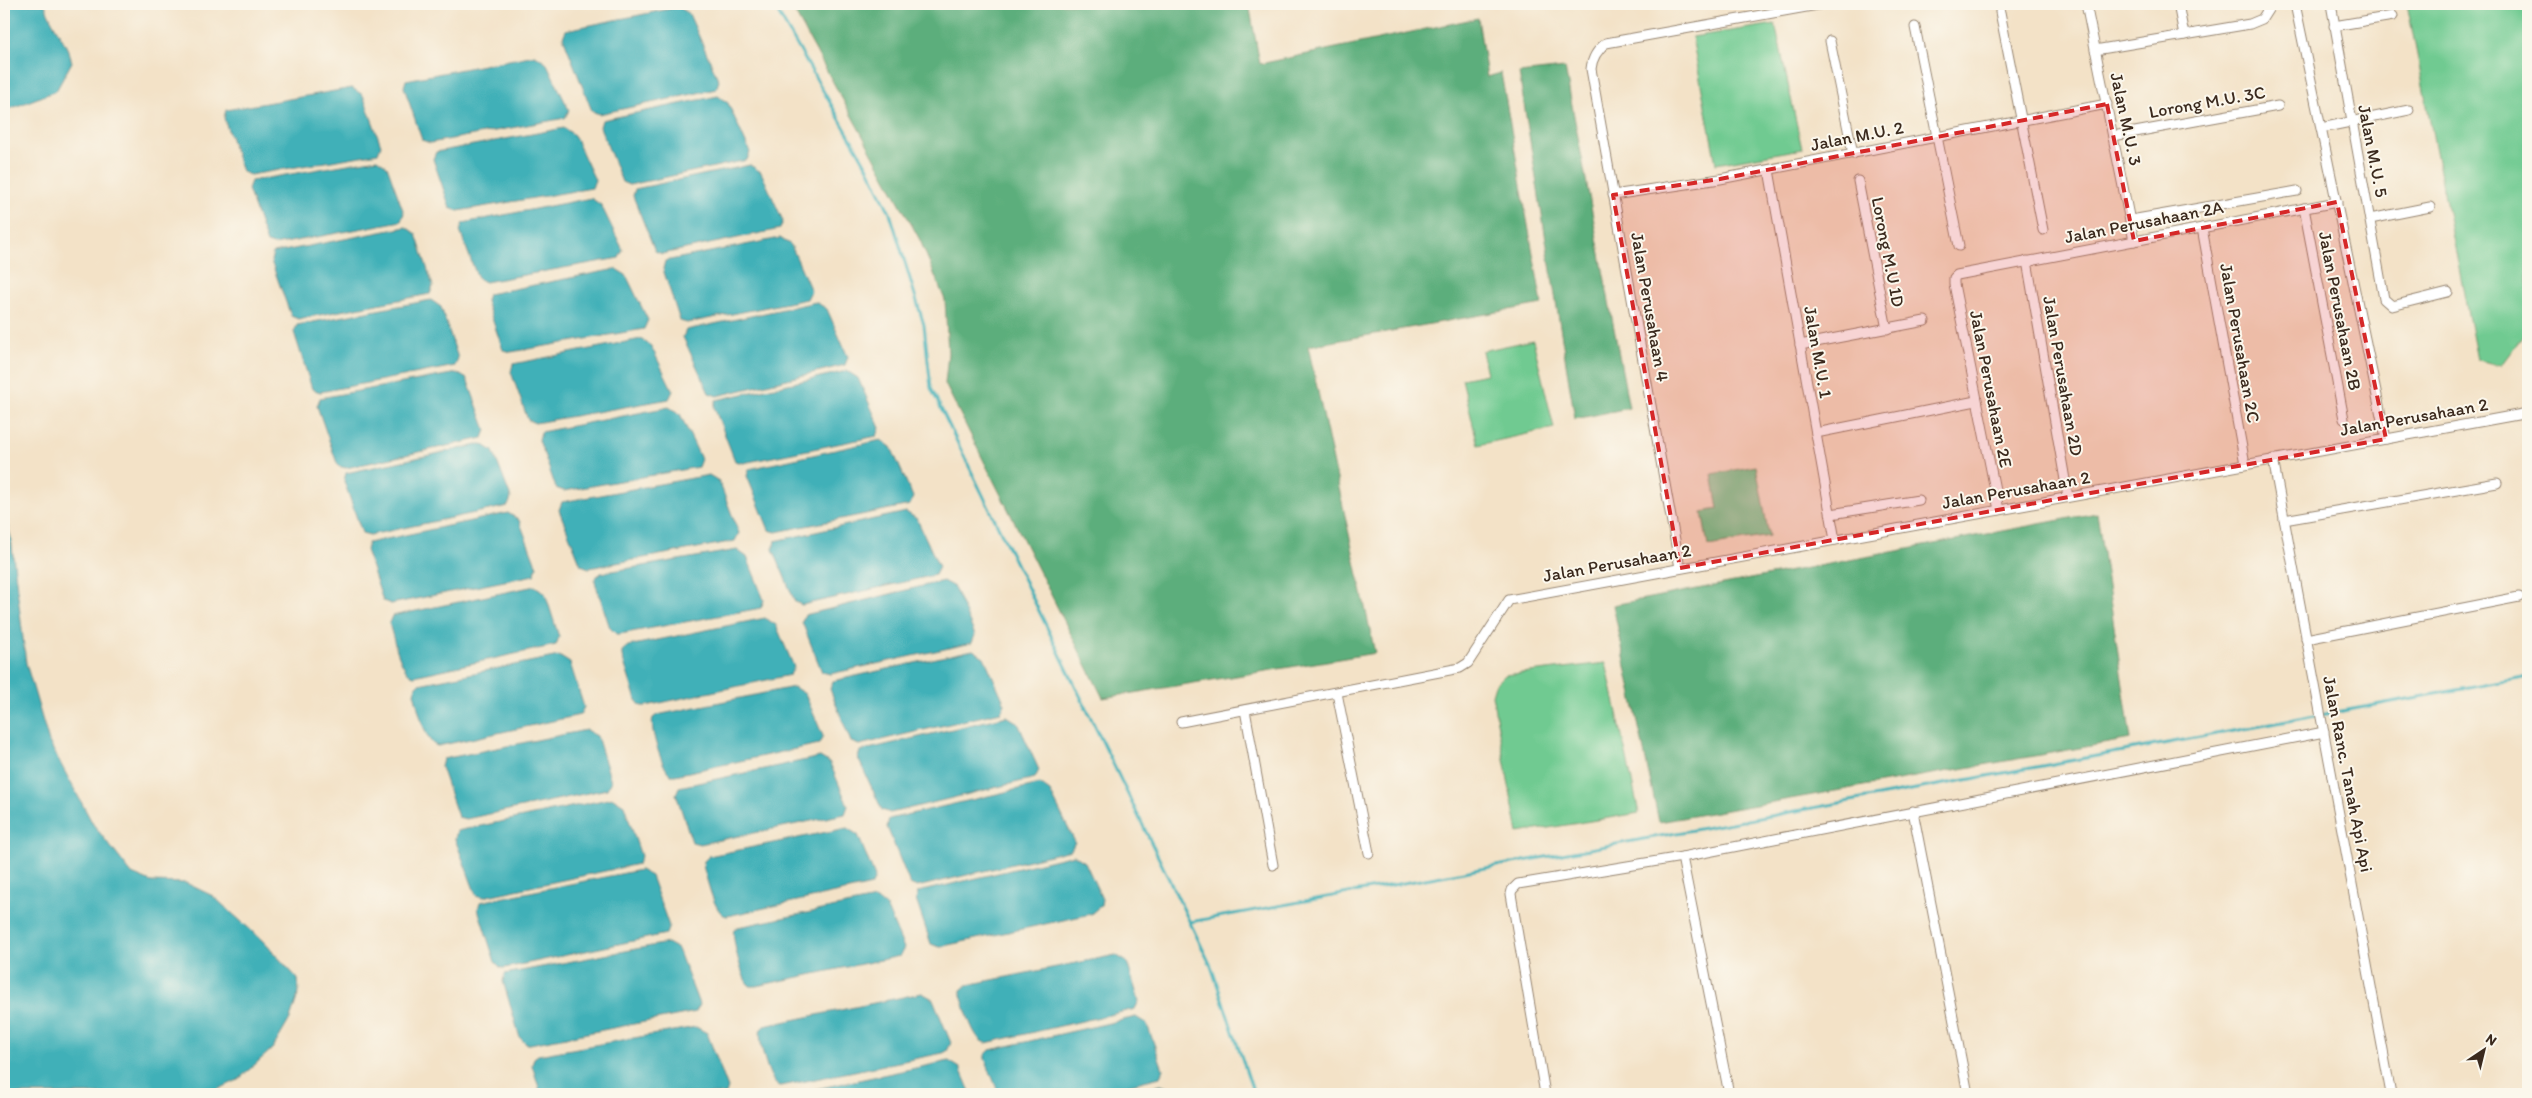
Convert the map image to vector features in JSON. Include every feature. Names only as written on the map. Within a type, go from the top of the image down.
[{"type":"street","name":"Jalan Perusahaan 4","points":[[1680,568],[1591,61],[1606,42],[1823,4]]},
{"type":"street","name":"Jalan M.U. 3","points":[[2086,4],[2134,241]]},
{"type":"street","points":[[2178,4],[2184,34]]},
{"type":"street","points":[[2095,50],[2250,24],[2262,19],[2269,8],[2268,4]]},
{"type":"street","points":[[2295,4],[2386,439]]},
{"type":"street","name":"Jalan M.U. 5","points":[[2331,4],[2384,299],[2392,306],[2448,292]]},
{"type":"street","points":[[2000,12],[2043,230]]},
{"type":"street","points":[[2334,26],[2393,16]]},
{"type":"street","points":[[1915,26],[1959,246]]},
{"type":"street","points":[[1830,41],[1853,154]]},
{"type":"street","name":"Jalan M.U. 2","points":[[1613,195],[1769,170],[2107,104]]},
{"type":"street","name":"Lorong M.U. 3C","points":[[2113,136],[2278,106]]},
{"type":"street","points":[[2321,128],[2409,110]]},
{"type":"street","name":"Jalan M.U. 1","points":[[1769,170],[1835,540]]},
{"type":"street","name":"Lorong M.U 1D","points":[[1858,181],[1887,329]]},
{"type":"street","points":[[2130,220],[2297,191]]},
{"type":"street","name":"Jalan Perusahaan 2A","points":[[1957,275],[2337,202]]},
{"type":"street","points":[[2370,220],[2430,207]]},
{"type":"street","name":"Jalan Perusahaan 2B","points":[[2304,208],[2344,420]]},
{"type":"street","name":"Jalan Perusahaan 2C","points":[[2202,228],[2245,464]]},
{"type":"street","name":"Jalan Perusahaan 2D","points":[[2027,261],[2068,497]]},
{"type":"street","name":"Jalan Perusahaan 2E","points":[[1957,275],[1954,278],[1954,284],[1999,510]]},
{"type":"street","points":[[1800,345],[1925,321]]},
{"type":"street","points":[[1816,433],[1976,400]]},
{"type":"street","name":"Jalan Perusahaan 2","points":[[1337,693],[1460,668],[1468,663],[1509,600],[2528,413]]},
{"type":"street","name":"Jalan Ranc. Tanah Api Api","points":[[2273,459],[2391,1094]]},
{"type":"street","points":[[2284,520],[2497,483]]},
{"type":"street","points":[[1831,514],[1919,500]]},
{"type":"street","points":[[2306,639],[2519,597]]},
{"type":"street","points":[[1181,722],[1337,693],[1369,853]]},
{"type":"street","points":[[1245,710],[1273,865]]},
{"type":"street","points":[[1545,1094],[1515,926],[1512,890],[1522,883],[1682,857],[2324,732]]},
{"type":"street","points":[[1913,811],[1968,1094]]},
{"type":"street","points":[[1682,857],[1729,1094]]},
{"type":"highlighted area","points":[[2107,104],[2134,241],[2337,202],[2386,439],[1680,568],[1613,195],[1720,179]]},
{"type":"green space","points":[[790,4],[1249,4],[1260,64],[1478,18],[1487,77],[1501,73],[1542,304],[1308,346],[1375,653],[1103,698],[945,384],[948,353],[945,300],[920,240]]},
{"type":"green space","points":[[2407,4],[2528,4],[2528,329],[2501,365],[2477,360]]},
{"type":"green space","points":[[1775,24],[1802,149],[1716,164],[1692,37]]},
{"type":"green space","points":[[1565,68],[1629,408],[1575,419],[1519,73]]},
{"type":"green space","points":[[1533,340],[1554,428],[1478,445],[1462,379],[1487,374],[1482,351]]},
{"type":"green space","points":[[1756,466],[1769,536],[1708,546],[1702,512],[1718,509],[1712,474]]},
{"type":"green space","points":[[2097,513],[2131,739],[1659,822],[1613,605]]},
{"type":"green space","points":[[1606,663],[1639,813],[1518,833],[1492,695],[1495,685],[1505,675]]},
{"type":"water","points":[[4,4],[45,4],[67,47],[72,62],[56,91],[4,111]]},
{"type":"water","points":[[679,7],[689,14],[719,81],[716,89],[599,114],[592,111],[563,37],[566,30]]},
{"type":"water","points":[[535,55],[546,62],[569,110],[565,118],[430,143],[422,140],[404,87],[406,80]]},
{"type":"water","points":[[352,88],[363,95],[381,145],[378,153],[250,175],[242,172],[224,118],[226,110]]},
{"type":"water","points":[[718,96],[728,103],[750,152],[747,160],[629,185],[622,182],[600,127],[602,120]]},
{"type":"water","points":[[564,128],[574,135],[595,180],[592,188],[458,211],[450,208],[433,159],[436,152]]},
{"type":"water","points":[[377,159],[387,166],[404,213],[401,221],[274,245],[267,243],[248,189],[251,181]]},
{"type":"water","points":[[750,165],[761,172],[783,221],[780,229],[662,254],[655,251],[633,196],[635,189]]},
{"type":"water","points":[[591,198],[601,205],[623,250],[619,258],[485,282],[478,279],[460,231],[463,223]]},
{"type":"water","points":[[406,227],[416,234],[433,286],[430,294],[298,319],[291,316],[271,261],[273,253]]},
{"type":"water","points":[[780,238],[791,245],[811,291],[807,299],[687,323],[680,321],[663,269],[665,261]]},
{"type":"water","points":[[616,269],[626,275],[648,320],[644,329],[511,352],[503,350],[486,301],[488,294]]},
{"type":"water","points":[[431,300],[441,307],[458,358],[455,366],[320,392],[312,389],[294,332],[297,325]]},
{"type":"water","points":[[816,302],[827,309],[848,357],[845,365],[717,396],[709,393],[683,337],[686,330]]},
{"type":"water","points":[[641,339],[651,346],[673,391],[669,399],[535,423],[528,420],[511,372],[513,364]]},
{"type":"water","points":[[847,371],[858,378],[880,428],[877,436],[743,463],[735,461],[714,407],[716,400]]},
{"type":"water","points":[[457,373],[467,379],[486,430],[483,438],[346,468],[338,466],[317,406],[320,398]]},
{"type":"water","points":[[669,407],[680,414],[701,459],[698,467],[564,491],[556,488],[539,440],[541,432]]},
{"type":"water","points":[[881,440],[891,447],[913,497],[910,505],[776,532],[769,530],[747,476],[749,469]]},
{"type":"water","points":[[482,444],[493,451],[511,498],[508,506],[370,535],[362,533],[344,481],[346,473]]},
{"type":"water","points":[[709,475],[719,481],[739,533],[735,541],[589,568],[581,565],[559,510],[562,502]]},
{"type":"water","points":[[906,512],[917,519],[939,567],[935,575],[802,605],[795,602],[773,549],[775,541]]},
{"type":"water","points":[[4,513],[11,538],[26,663],[49,742],[93,824],[132,874],[151,882],[186,883],[213,896],[263,941],[298,979],[299,992],[290,1019],[273,1048],[238,1080],[208,1094],[4,1094]]},
{"type":"water","points":[[508,513],[519,520],[537,567],[534,575],[391,604],[383,601],[366,550],[368,543]]},
{"type":"water","points":[[737,550],[747,557],[764,600],[761,608],[620,634],[616,634],[610,628],[595,582],[595,578],[601,573]]},
{"type":"water","points":[[943,581],[954,587],[975,635],[972,643],[830,674],[822,672],[802,622],[805,615]]},
{"type":"water","points":[[535,586],[545,593],[559,637],[556,645],[414,676],[405,669],[398,654],[389,623],[392,616]]},
{"type":"water","points":[[765,618],[776,625],[794,667],[790,675],[646,706],[641,706],[636,700],[622,656],[622,651],[628,646]]},
{"type":"water","points":[[973,650],[984,657],[1005,704],[1001,712],[859,745],[851,742],[830,689],[833,681]]},
{"type":"water","points":[[559,656],[570,663],[584,707],[580,715],[438,746],[429,739],[414,693],[416,686],[419,684]]},
{"type":"water","points":[[794,687],[805,694],[823,736],[819,744],[675,775],[671,775],[667,771],[660,757],[653,730],[653,718],[657,715]]},
{"type":"water","points":[[1007,716],[1018,723],[1039,770],[1035,778],[890,813],[882,810],[858,758],[860,751]]},
{"type":"water","points":[[586,730],[597,736],[611,781],[607,789],[466,819],[458,817],[441,767],[443,759]]},
{"type":"water","points":[[820,757],[830,763],[848,806],[845,814],[700,844],[692,842],[676,794],[679,787]]},
{"type":"water","points":[[1040,784],[1050,791],[1075,842],[1071,850],[917,887],[910,884],[887,827],[889,819]]},
{"type":"water","points":[[613,798],[624,805],[641,856],[638,864],[483,897],[476,895],[455,839],[457,831]]},
{"type":"water","points":[[847,828],[858,835],[875,877],[872,885],[727,916],[718,909],[703,866],[704,861],[709,856]]},
{"type":"water","points":[[1074,855],[1085,862],[1102,899],[1101,905],[1091,914],[939,947],[931,944],[916,900],[918,892]]},
{"type":"water","points":[[640,870],[651,876],[669,926],[666,934],[505,968],[501,968],[495,962],[478,909],[480,902]]},
{"type":"water","points":[[875,899],[886,906],[904,948],[900,956],[756,986],[748,984],[738,957],[733,933],[734,929]]},
{"type":"water","points":[[667,943],[678,949],[699,1004],[696,1012],[530,1044],[526,1044],[520,1038],[503,981],[505,974]]},
{"type":"water","points":[[1116,955],[1127,962],[1139,1001],[1135,1009],[986,1043],[981,1041],[973,1030],[961,995],[961,990],[967,985]]},
{"type":"water","points":[[922,993],[933,999],[951,1043],[947,1051],[781,1086],[774,1082],[762,1049],[760,1034],[764,1026]]},
{"type":"water","points":[[1136,1017],[1147,1024],[1163,1069],[1160,1077],[1091,1094],[999,1094],[985,1059],[985,1055],[990,1050]]},
{"type":"water","points":[[696,1027],[707,1033],[728,1088],[726,1094],[541,1094],[532,1065],[534,1058],[538,1055]]},
{"type":"water","points":[[949,1061],[960,1068],[971,1094],[792,1094]]},
{"type":"water","points":[[1161,1085],[1169,1088],[1173,1094],[1123,1094]]},
{"type":"waterway","points":[[773,4],[869,170],[890,213],[924,325],[931,388],[1211,966],[1254,1094]]},
{"type":"waterway","points":[[1190,922],[2528,677]]}]
